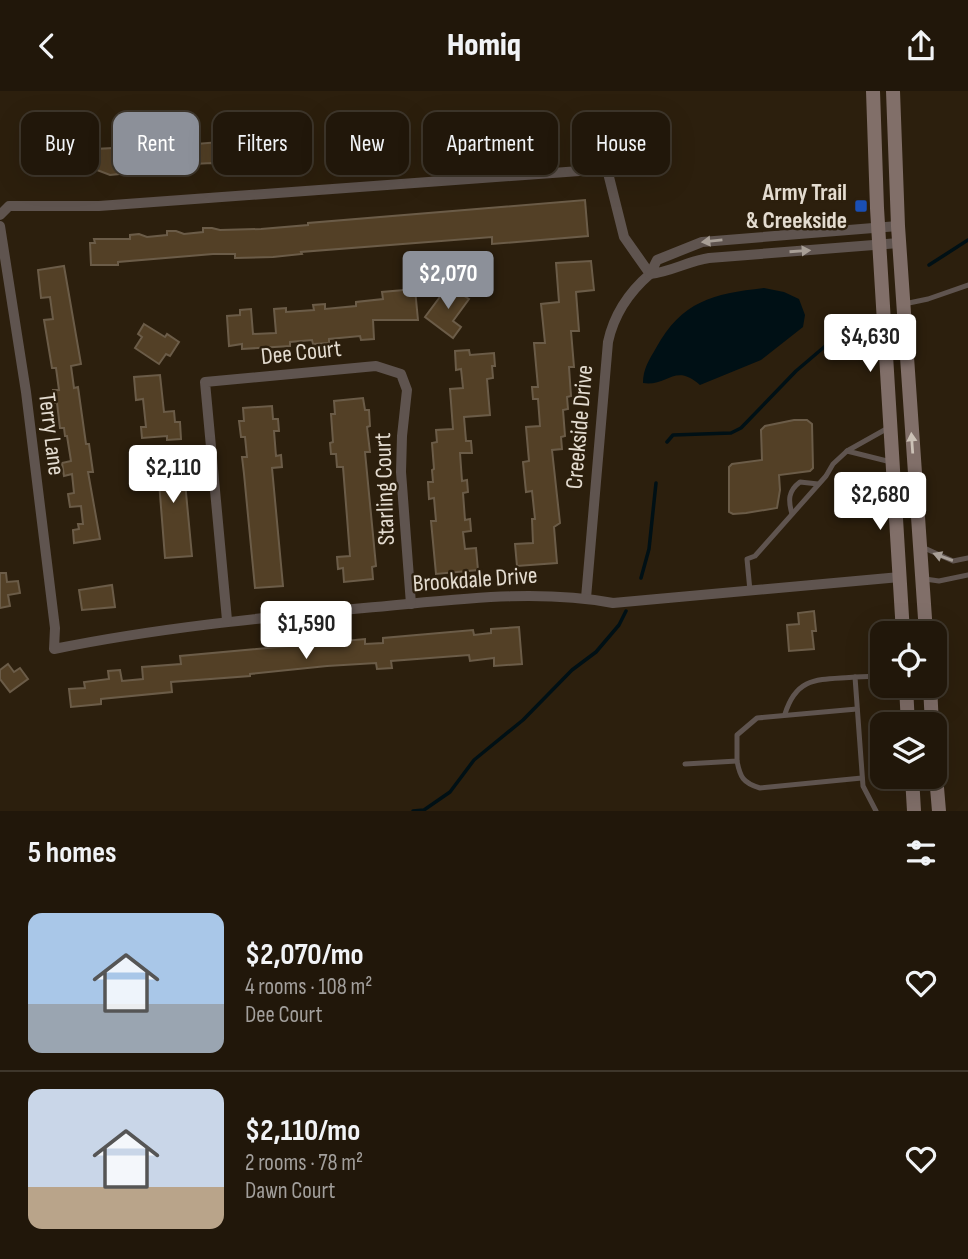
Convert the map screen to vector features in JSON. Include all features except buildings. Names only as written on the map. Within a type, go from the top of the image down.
[{"type":"main road","points":[[873,91],[878,227],[902,621]]},
{"type":"main road","points":[[893,91],[898,226],[925,621]]},
{"type":"main road","points":[[899,561],[922,579]]},
{"type":"main road","points":[[913,789],[914,811]]},
{"type":"main road","points":[[937,789],[939,811]]},
{"type":"street","points":[[1,213],[9,206],[99,206],[607,169],[624,237],[650,274],[666,272],[693,261],[900,243]]},
{"type":"street","name":"Terry Lane","points":[[0,226],[26,393],[55,628],[54,649]]},
{"type":"street","name":"Creekside Drive","points":[[586,598],[608,342],[621,306],[650,274],[657,260],[691,245],[898,226]]},
{"type":"street","points":[[757,237],[759,254]]},
{"type":"street","name":"Dee Court","points":[[227,621],[205,382],[376,366],[401,375]]},
{"type":"street","name":"Starling Court","points":[[401,375],[407,390],[401,472],[411,604]]},
{"type":"street","name":"Brookdale Drive","points":[[54,649],[227,621],[411,604],[525,595],[586,598],[613,603],[900,577]]},
{"type":"lane","points":[[903,305],[968,285]]},
{"type":"lane","points":[[750,591],[747,559],[755,556],[847,451],[891,426]]},
{"type":"lane","points":[[847,451],[893,463]]},
{"type":"lane","points":[[792,514],[789,504],[793,487],[800,482],[818,484]]},
{"type":"lane","points":[[920,546],[953,561],[968,558]]},
{"type":"lane","points":[[922,579],[939,581],[968,575]]},
{"type":"lane","points":[[785,714],[791,695],[802,685],[812,681],[870,676]]},
{"type":"lane","points":[[855,677],[863,786],[876,811]]},
{"type":"lane","points":[[857,709],[757,718],[737,734],[737,761],[740,777],[748,785],[760,788],[862,778]]},
{"type":"lane","points":[[685,764],[737,761]]},
{"type":"shaded area","points":[[764,288],[784,292],[799,299],[805,315],[803,327],[761,360],[700,385],[691,378],[677,375],[659,382],[643,383],[645,369],[656,348],[666,332],[688,310],[714,297]]},
{"type":"waterway","points":[[929,265],[968,240]]},
{"type":"waterway","points":[[667,442],[673,435],[731,433],[741,428],[796,371],[857,319]]},
{"type":"waterway","points":[[641,578],[649,549],[656,483]]},
{"type":"waterway","points":[[413,811],[424,810],[450,792],[474,760],[523,720],[572,670],[596,652],[619,625],[626,611]]},
{"type":"place","name":"Army Trail & Creekside","points":[[861,206]]}]
